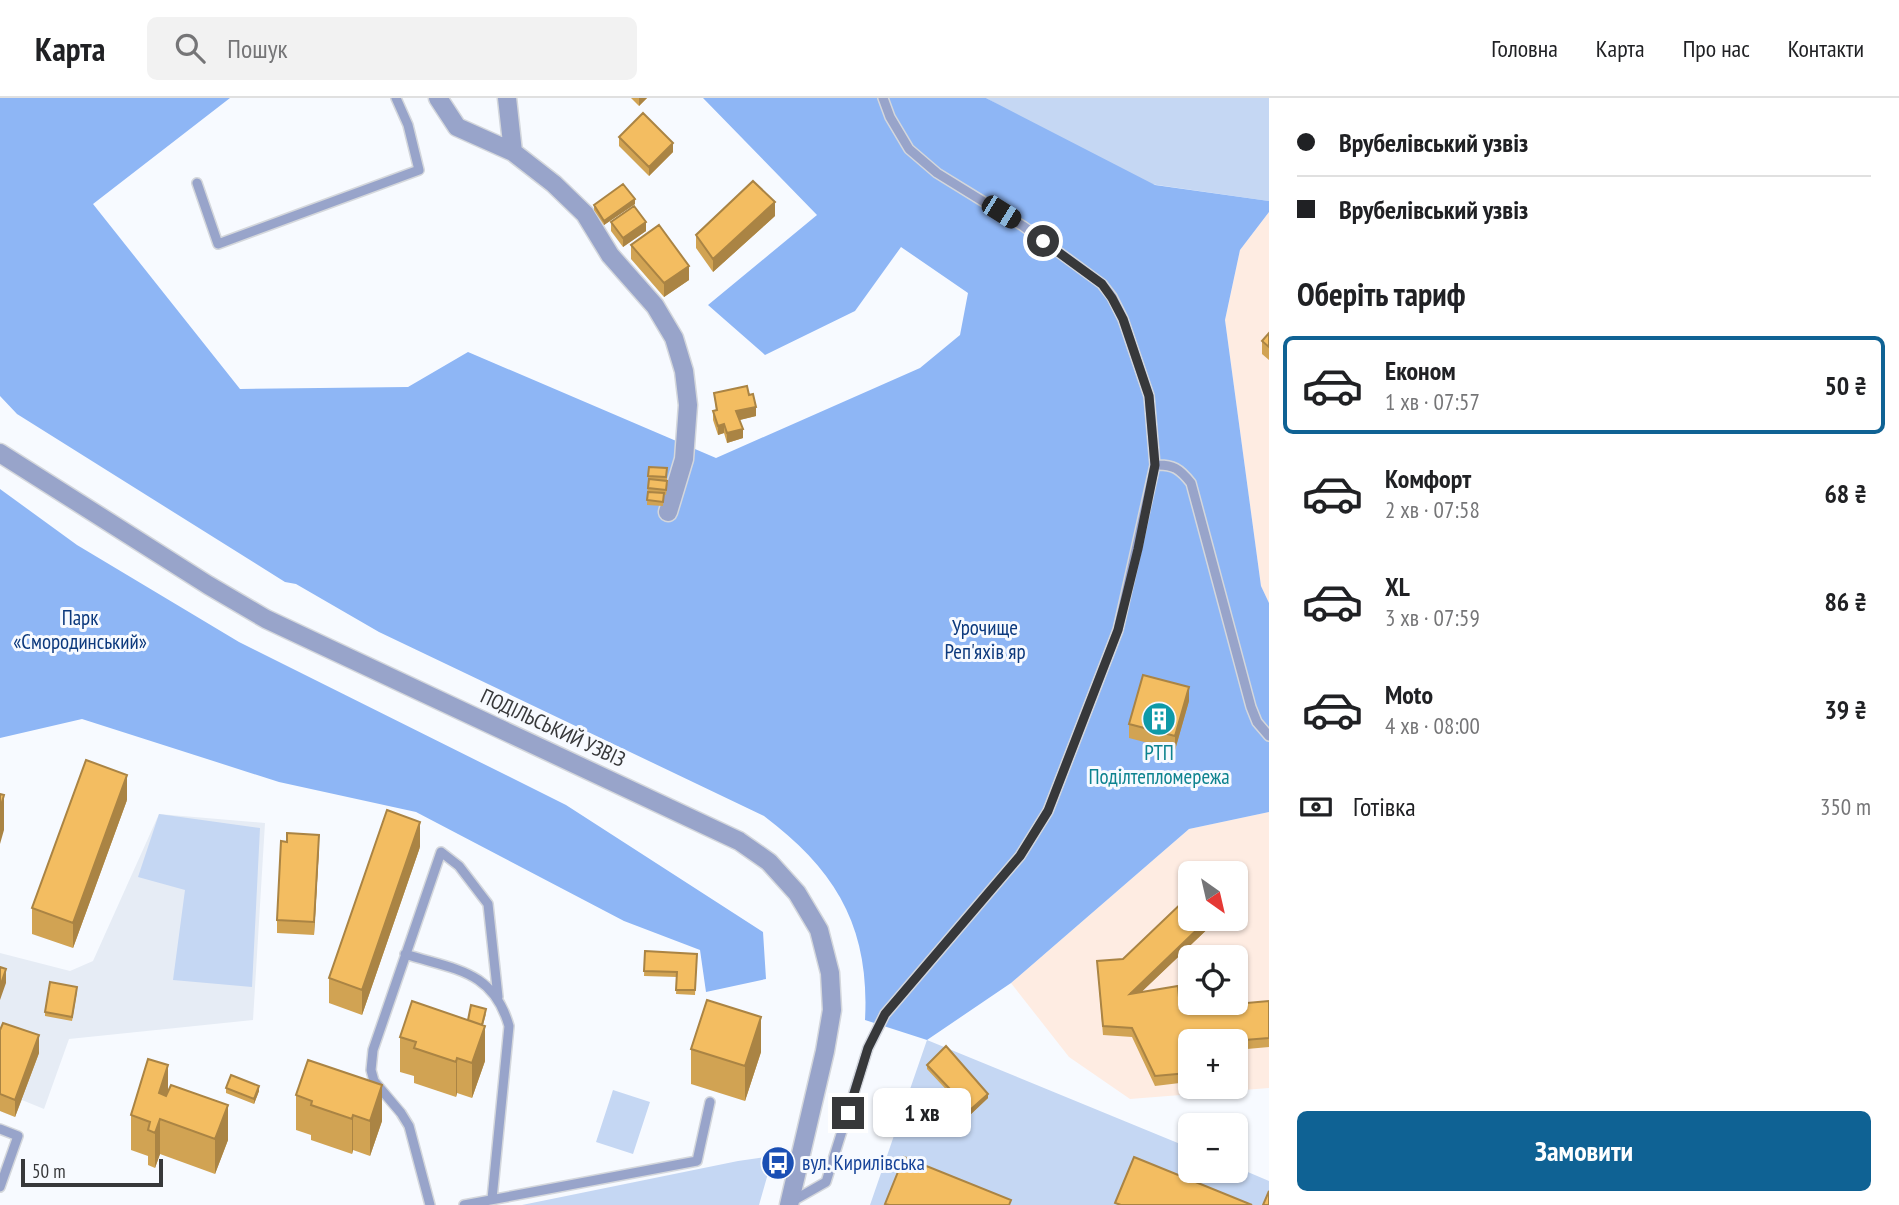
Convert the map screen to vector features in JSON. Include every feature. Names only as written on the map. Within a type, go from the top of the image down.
[{"type":"street","points":[[438,98],[457,127],[513,152],[554,184],[585,214],[610,255],[654,306],[674,338],[684,370],[688,405],[684,459],[668,512]]},
{"type":"street","points":[[507,98],[513,152]]},
{"type":"street","name":"ПОДІЛЬСЬКИЙ УЗВІЗ","points":[[0,453],[266,619],[739,841],[769,862],[797,893],[819,930],[830,972],[832,1010],[825,1051],[789,1204]]},
{"type":"lane","points":[[197,183],[218,244],[419,170],[408,125],[396,98]]},
{"type":"lane","points":[[789,1204],[827,1182],[868,1048],[885,1014],[1020,856],[1048,811],[1118,630],[1155,465],[1149,396],[1123,319],[1102,284],[1023,226],[937,173],[909,149],[890,117],[883,98]]},
{"type":"lane","points":[[1155,465],[1169,464],[1180,470],[1191,482],[1251,707],[1257,722],[1269,736]]},
{"type":"lane","points":[[430,1205],[409,1126],[401,1112],[374,1081],[371,1070],[373,1050],[441,852],[459,866],[488,904],[498,997],[509,1026],[492,1199]]},
{"type":"lane","points":[[405,954],[478,978],[498,997]]},
{"type":"lane","points":[[464,1205],[697,1161],[710,1102]]},
{"type":"lane","points":[[0,1129],[18,1136],[0,1187]]},
{"type":"shaded area","points":[[986,98],[1269,98],[1269,201],[1136,182]]},
{"type":"shaded area","points":[[1269,212],[1269,603],[1261,586],[1225,320],[1240,250]]},
{"type":"shaded area","points":[[1269,812],[1269,1088],[1248,1090],[1248,1029],[1178,1029],[1178,1095],[1130,1099],[1069,1057],[1011,983],[1189,829]]},
{"type":"shaded area","points":[[159,814],[265,823],[253,1020],[69,1039],[44,1109],[22,1100],[15,1117],[0,1111],[0,953],[70,971],[93,961]]},
{"type":"shaded area","points":[[159,814],[260,828],[252,987],[173,980],[185,890],[138,877]]},
{"type":"shaded area","points":[[927,1040],[1178,1143],[1178,1183],[1248,1183],[1248,1172],[1269,1181],[1269,1205],[870,1205]]},
{"type":"shaded area","points":[[613,1090],[650,1102],[633,1154],[596,1142]]},
{"type":"shaded area","points":[[773,1156],[759,1205],[522,1205],[738,1161]]},
{"type":"green space","name":"Урочище Реп'яхів яр","points":[[0,98],[230,98],[93,204],[240,389],[408,387],[468,352],[716,458],[920,368],[960,335],[968,293],[901,247],[855,311],[765,355],[708,305],[817,215],[703,98],[986,98],[1155,185],[1269,201],[1269,212],[1240,250],[1225,320],[1261,586],[1269,603],[1269,812],[1189,829],[1011,983],[927,1040],[865,1020],[862,957],[844,904],[811,858],[764,816],[379,632],[296,584],[285,582],[17,414],[0,396]]},
{"type":"green space","name":"Парк «Смородинський»","points":[[0,489],[77,545],[239,642],[566,805],[763,932],[766,979],[706,992],[700,950],[624,921],[416,812],[279,782],[82,719],[0,738]]},
{"type":"building","points":[[643,113],[673,143],[649,167],[619,137]]},
{"type":"building","points":[[753,181],[775,202],[713,259],[696,235]]},
{"type":"building","points":[[623,184],[635,199],[604,221],[594,205]]},
{"type":"building","points":[[634,206],[646,222],[623,238],[611,222]]},
{"type":"building","points":[[659,225],[689,266],[664,283],[631,245]]},
{"type":"building","points":[[1269,333],[1269,347],[1262,341]]},
{"type":"building","points":[[747,386],[749,395],[753,394],[756,407],[736,411],[743,429],[727,433],[724,424],[718,426],[713,411],[717,410],[714,393]]},
{"type":"building","points":[[649,467],[667,468],[666,477],[648,476]]},
{"type":"building","points":[[649,479],[667,481],[666,490],[648,488]]},
{"type":"building","points":[[648,492],[664,493],[663,502],[647,500]]},
{"type":"building","name":"РТП Поділтепломережа","points":[[1143,675],[1189,687],[1175,736],[1129,724]]},
{"type":"building","points":[[86,760],[127,775],[73,923],[32,908]]},
{"type":"building","points":[[387,810],[420,822],[362,990],[329,978]]},
{"type":"building","points":[[287,833],[319,835],[314,922],[277,920],[281,841],[287,842]]},
{"type":"building","points":[[1178,906],[1178,931],[1196,931],[1130,994],[1178,986],[1178,1015],[1248,1015],[1248,1003],[1269,1001],[1269,1038],[1248,1040],[1248,1029],[1178,1029],[1178,1074],[1155,1076],[1132,1028],[1103,1026],[1097,961],[1123,959]]},
{"type":"building","points":[[645,951],[697,954],[695,990],[676,990],[677,972],[644,971]]},
{"type":"building","points":[[0,967],[6,969],[0,987]]},
{"type":"building","points":[[50,982],[77,987],[72,1017],[45,1012]]},
{"type":"building","points":[[707,1000],[761,1017],[745,1066],[691,1049]]},
{"type":"building","points":[[412,1001],[485,1026],[472,1063],[457,1058],[456,1062],[414,1048],[416,1042],[400,1037]]},
{"type":"building","points":[[471,1005],[486,1009],[482,1025],[468,1020]]},
{"type":"building","points":[[3,1023],[39,1035],[15,1100],[0,1094],[0,1030]]},
{"type":"building","points":[[946,1046],[988,1094],[970,1110],[927,1065]]},
{"type":"building","points":[[148,1059],[168,1065],[159,1093],[166,1096],[171,1085],[228,1105],[215,1139],[160,1119],[155,1133],[148,1130],[150,1122],[131,1115]]},
{"type":"building","points":[[308,1060],[382,1085],[370,1121],[353,1115],[352,1119],[311,1105],[312,1101],[296,1095]]},
{"type":"building","points":[[231,1075],[259,1086],[254,1099],[226,1088]]},
{"type":"building","points":[[904,1157],[1011,1200],[1009,1205],[885,1204]]},
{"type":"building","points":[[1134,1157],[1178,1175],[1178,1183],[1198,1183],[1252,1205],[1121,1205],[1115,1203]]},
{"type":"building","points":[[1269,1191],[1269,1205],[1263,1205]]},
{"type":"place","name":"РТП Поділтепломережа","points":[[1159,719]]},
{"type":"place","name":"вул. Кирилівська","points":[[778,1163]]},
{"type":"route","points":[[848,1113],[868,1048],[885,1014],[1020,856],[1048,811],[1118,630],[1138,549],[1155,465],[1149,396],[1123,319],[1112,298],[1102,284],[1043,241]]}]
